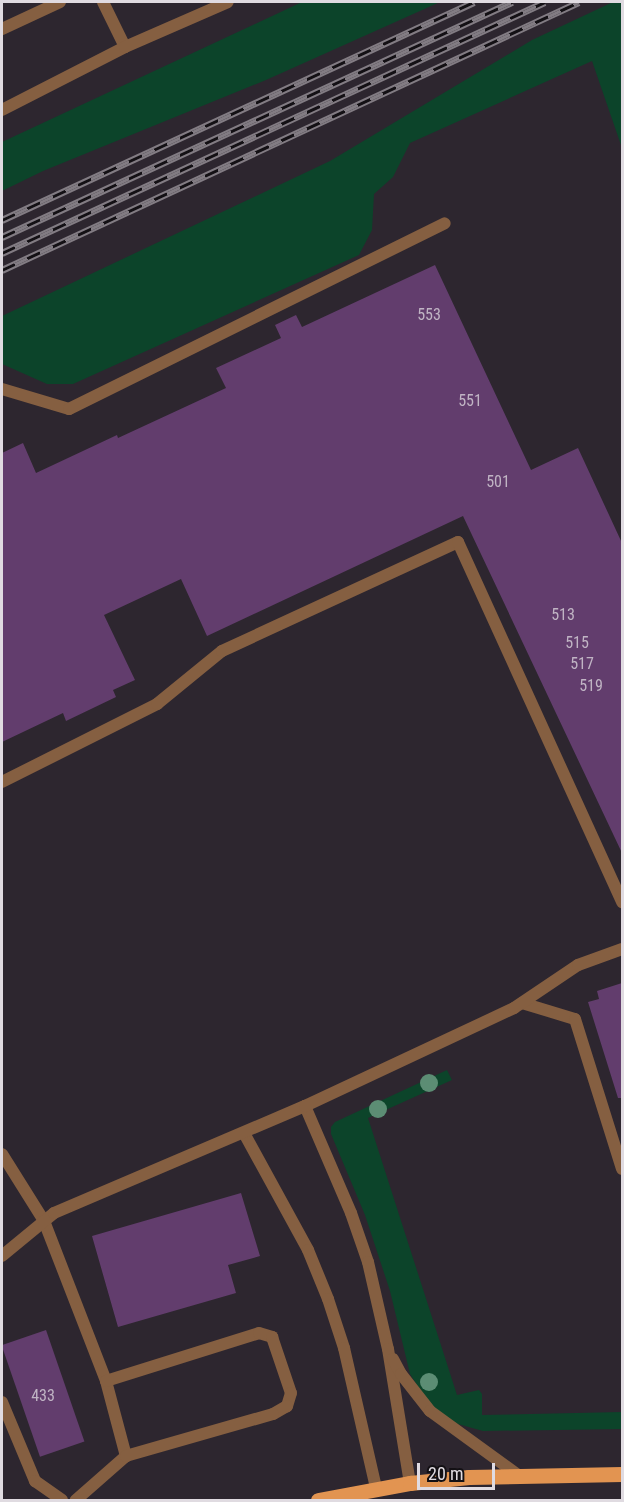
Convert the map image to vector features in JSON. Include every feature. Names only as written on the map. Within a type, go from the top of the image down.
[{"type":"main road","points":[[318,1500],[410,1483],[518,1474],[622,1474]]},
{"type":"lane","points":[[2,29],[60,2]]},
{"type":"lane","points":[[103,2],[125,47]]},
{"type":"lane","points":[[2,110],[125,47],[228,2]]},
{"type":"lane","points":[[2,389],[69,409],[445,223]]},
{"type":"lane","points":[[2,782],[157,704],[222,651],[458,542],[622,902]]},
{"type":"lane","points":[[2,1256],[54,1213],[305,1106],[522,1003],[578,965],[622,949]]},
{"type":"lane","points":[[522,1003],[575,1019],[622,1169]]},
{"type":"lane","points":[[305,1106],[351,1213],[368,1262],[388,1348],[410,1483]]},
{"type":"lane","points":[[244,1133],[308,1250],[328,1299],[344,1348],[376,1488]]},
{"type":"lane","points":[[2,1154],[44,1221],[106,1381],[126,1456]]},
{"type":"lane","points":[[76,1500],[126,1456],[273,1414],[287,1406],[291,1393],[272,1337],[259,1334],[106,1381]]},
{"type":"lane","points":[[388,1348],[401,1374],[430,1411],[518,1474]]},
{"type":"lane","points":[[2,1402],[35,1481],[62,1500]]},
{"type":"green space","points":[[302,2],[440,2],[266,80],[43,171],[2,191],[2,142]]},
{"type":"green space","points":[[613,2],[622,2],[622,148],[592,61],[410,143],[393,177],[374,194],[372,230],[359,255],[73,384],[47,384],[2,364],[2,316],[330,161],[532,40]]},
{"type":"green space","points":[[447,1070],[452,1080],[368,1118],[457,1395],[479,1390],[482,1394],[482,1415],[622,1412],[622,1429],[483,1431],[458,1424],[433,1410],[410,1374],[390,1291],[365,1215],[331,1134],[331,1127],[335,1122]]},
{"type":"building","points":[[435,265],[531,470],[578,448],[622,543],[622,853],[463,516],[207,636],[181,579],[104,615],[135,680],[113,690],[116,697],[66,721],[63,713],[2,742],[2,453],[23,443],[36,473],[117,435],[118,438],[226,388],[216,368],[281,338],[275,325],[296,315],[302,327]]},
{"type":"building","points":[[622,983],[622,1098],[618,1098],[588,1002],[599,999],[597,991]]},
{"type":"building","points":[[241,1193],[260,1256],[228,1265],[236,1293],[118,1327],[92,1236]]},
{"type":"building","points":[[46,1330],[84,1442],[40,1457],[2,1345]]},
{"type":"railway","points":[[2,220],[474,2]]},
{"type":"railway","points":[[2,237],[512,2]]},
{"type":"railway","points":[[2,253],[545,2]]},
{"type":"railway","points":[[2,270],[579,2]]}]
